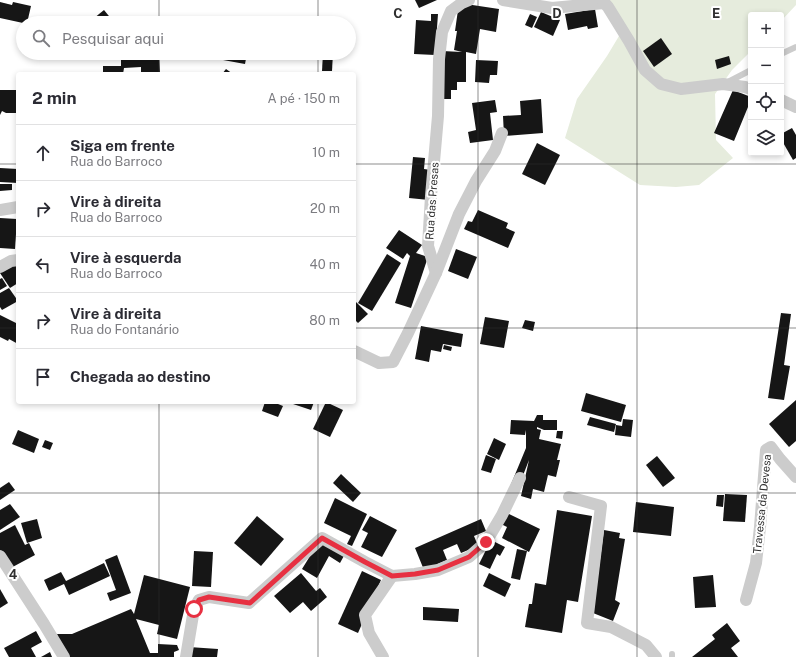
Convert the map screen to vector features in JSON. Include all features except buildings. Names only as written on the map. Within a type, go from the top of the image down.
[{"type":"street","name":"Rua das Presas","points":[[436,273],[428,246],[438,116],[439,59],[442,32],[451,11],[469,0]]},
{"type":"street","points":[[504,0],[552,8],[603,1],[629,41],[645,70],[661,84],[681,89],[723,84],[748,88]]},
{"type":"street","points":[[784,101],[796,107]]},
{"type":"street","points":[[356,352],[379,363],[393,362],[436,273],[459,214],[476,181],[495,151],[502,133]]},
{"type":"street","points":[[0,210],[16,207]]},
{"type":"street","points":[[0,267],[11,261],[16,260]]},
{"type":"street","name":"Travessa da Devesa","points":[[746,600],[756,563],[766,450],[771,447],[796,477]]},
{"type":"street","points":[[186,657],[194,609],[199,600],[209,597],[250,603],[322,538],[392,576],[438,570],[469,557],[486,542],[502,515],[520,478]]},
{"type":"street","points":[[569,497],[601,506],[587,623],[612,627],[646,645],[656,657]]},
{"type":"street","points":[[0,556],[64,657]]},
{"type":"street","points":[[383,657],[369,633],[365,615],[392,576]]},
{"type":"lane","points":[[784,53],[796,47]]},
{"type":"lane","points":[[723,84],[748,72]]},
{"type":"green space","points":[[609,0],[796,0],[796,5],[784,18],[784,12],[748,12],[748,54],[732,70],[715,94],[716,140],[733,158],[699,185],[676,187],[640,185],[565,138],[577,99],[607,56],[625,26]]},
{"type":"route","points":[[194,609],[199,600],[209,597],[250,603],[322,538],[392,576],[438,570],[469,557],[486,542]]}]
